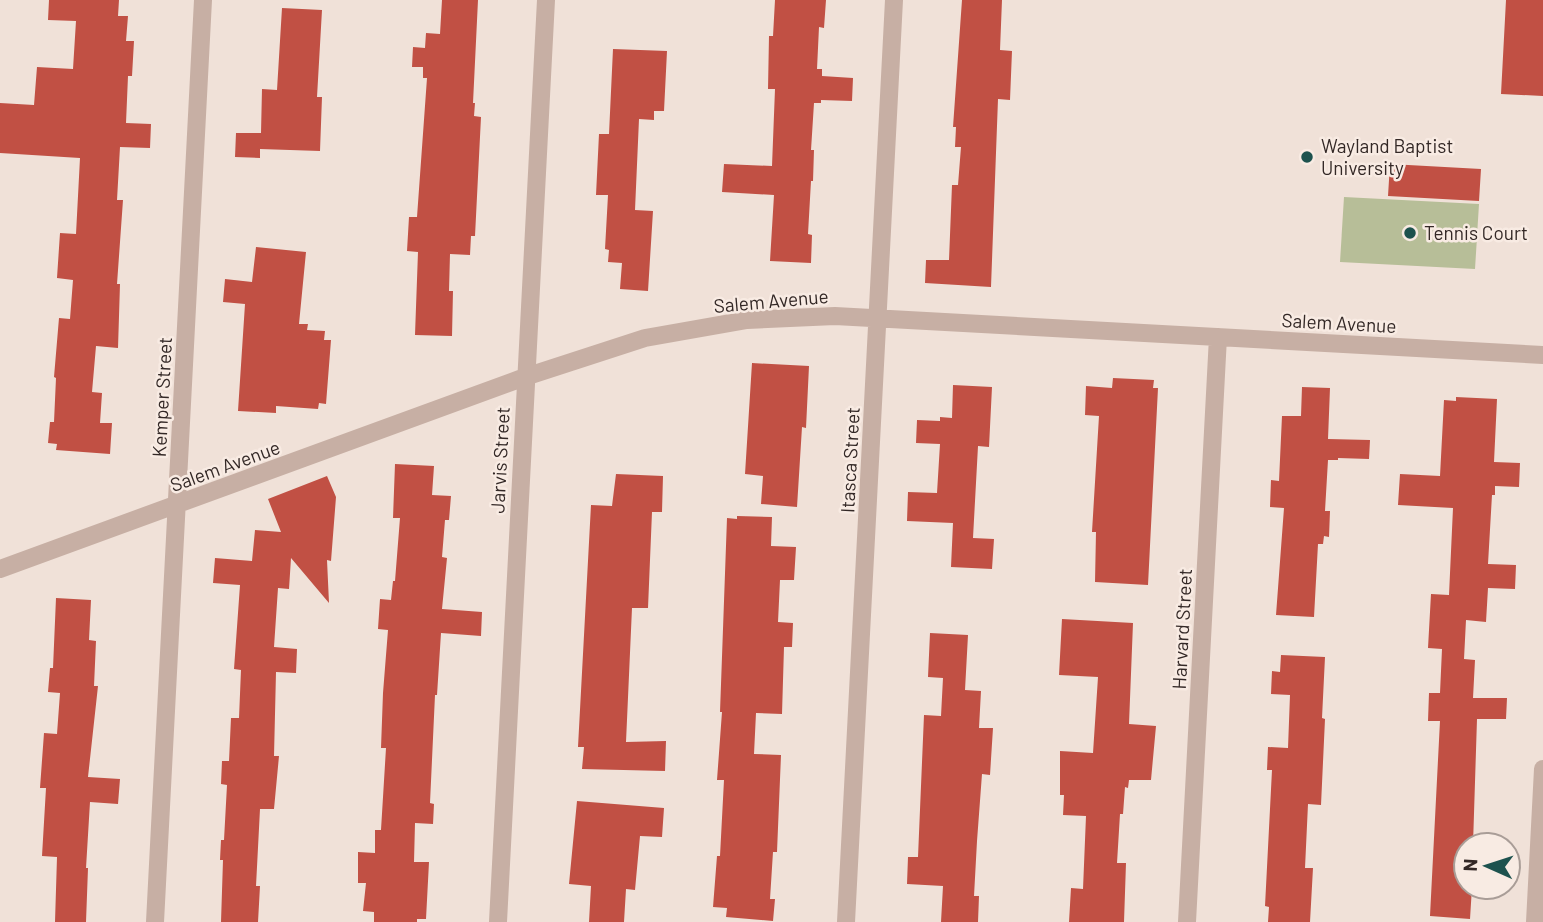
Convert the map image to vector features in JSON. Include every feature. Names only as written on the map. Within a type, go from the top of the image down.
[{"type":"street","name":"Kemper Street","points":[[155,922],[203,0]]},
{"type":"street","name":"Jarvis Street","points":[[498,922],[546,0]]},
{"type":"street","name":"Itasca Street","points":[[846,922],[894,0]]},
{"type":"street","name":"Salem Avenue","points":[[0,569],[525,377],[645,338],[747,320],[835,316],[1543,355]]},
{"type":"street","name":"Harvard Street","points":[[1187,922],[1218,337]]},
{"type":"street","points":[[1535,922],[1543,769]]},
{"type":"green space","name":"Tennis Court","points":[[1344,197],[1479,204],[1475,269],[1340,262]]},
{"type":"building","points":[[49,0],[119,0],[118,16],[128,16],[126,41],[134,41],[132,76],[128,76],[126,123],[151,124],[150,148],[120,147],[117,200],[123,200],[117,284],[120,284],[118,348],[96,346],[92,392],[102,393],[100,423],[112,423],[110,454],[56,450],[57,444],[48,443],[50,422],[54,422],[54,377],[59,318],[70,319],[73,280],[57,278],[60,233],[76,234],[80,158],[0,153],[0,103],[34,105],[37,67],[73,69],[76,21],[48,20]]},
{"type":"building","points":[[442,0],[478,0],[473,103],[474,116],[481,117],[475,236],[471,236],[470,255],[450,254],[452,336],[415,335],[418,252],[407,251],[409,217],[417,217],[427,78],[423,78],[423,67],[412,67],[413,47],[425,48],[426,33],[440,34]]},
{"type":"building","points":[[775,0],[826,0],[824,28],[819,27],[817,69],[822,69],[822,76],[853,78],[852,101],[821,100],[821,103],[814,103],[811,150],[814,150],[813,181],[808,234],[812,235],[811,263],[770,261],[774,195],[722,192],[724,164],[772,166],[775,89],[768,89],[769,36],[773,36]]},
{"type":"building","points":[[962,0],[1002,0],[1000,50],[1012,51],[1010,100],[998,99],[991,287],[925,283],[926,260],[949,260],[952,185],[958,185],[961,147],[955,147],[956,127],[953,127]]},
{"type":"building","points":[[1506,0],[1543,0],[1543,96],[1501,94]]},
{"type":"building","points":[[282,8],[322,10],[317,97],[322,97],[320,151],[260,149],[260,158],[235,157],[236,133],[261,133],[262,89],[277,90]]},
{"type":"building","points":[[613,49],[667,51],[664,111],[654,111],[654,120],[639,119],[635,210],[653,211],[648,291],[620,289],[622,263],[608,262],[609,250],[605,249],[608,195],[596,195],[599,134],[609,134]]},
{"type":"building","points":[[1390,164],[1481,169],[1479,201],[1388,196]]},
{"type":"building","points":[[256,247],[306,252],[299,324],[308,324],[307,330],[325,331],[324,340],[331,340],[326,404],[319,403],[318,409],[276,406],[276,413],[238,411],[245,304],[223,302],[225,279],[252,282]]},
{"type":"building","points":[[752,363],[809,366],[806,428],[802,427],[797,507],[761,504],[763,476],[745,474]]},
{"type":"building","points":[[1113,378],[1154,380],[1153,388],[1158,388],[1148,585],[1095,582],[1096,532],[1092,532],[1099,416],[1085,415],[1086,386],[1112,388]]},
{"type":"building","points":[[953,385],[992,387],[989,447],[978,446],[973,538],[994,539],[992,569],[951,567],[953,523],[907,521],[908,492],[937,493],[940,444],[916,443],[917,420],[940,421],[940,417],[952,418]]},
{"type":"building","points":[[1302,387],[1330,388],[1328,439],[1370,440],[1369,459],[1328,460],[1325,511],[1330,511],[1329,537],[1324,536],[1323,544],[1318,544],[1314,617],[1276,615],[1284,508],[1270,507],[1271,480],[1279,481],[1282,416],[1301,416]]},
{"type":"building","points":[[1456,397],[1497,399],[1494,462],[1520,463],[1519,487],[1495,486],[1495,495],[1492,495],[1488,564],[1516,565],[1515,589],[1488,588],[1486,622],[1466,620],[1464,659],[1475,660],[1473,698],[1507,698],[1506,719],[1477,719],[1473,831],[1452,831],[1452,901],[1471,901],[1470,919],[1430,916],[1440,721],[1428,721],[1429,693],[1440,693],[1442,649],[1428,648],[1431,594],[1449,595],[1453,508],[1398,505],[1400,474],[1440,476],[1444,400],[1456,401]]},
{"type":"building","points":[[395,464],[434,466],[432,495],[451,496],[449,520],[445,520],[442,557],[447,558],[442,609],[482,612],[481,636],[441,633],[430,803],[434,804],[433,824],[415,823],[414,862],[429,862],[426,919],[417,919],[417,922],[374,922],[374,912],[363,911],[366,883],[358,883],[358,852],[375,853],[375,830],[381,830],[386,748],[381,748],[388,630],[378,629],[380,599],[391,600],[395,581],[400,518],[393,518]]},
{"type":"building","points":[[616,474],[663,476],[662,512],[652,512],[648,608],[632,608],[626,742],[666,741],[665,771],[582,769],[584,747],[578,747],[591,505],[612,506]]},
{"type":"building","points":[[327,476],[336,497],[331,561],[327,560],[329,603],[291,558],[289,589],[278,588],[274,647],[297,649],[296,673],[276,672],[274,756],[279,756],[274,809],[260,809],[256,886],[260,886],[258,922],[221,922],[223,860],[220,860],[221,840],[224,840],[227,785],[221,784],[222,761],[229,761],[231,718],[239,718],[241,670],[234,669],[240,585],[213,583],[215,558],[252,561],[255,530],[281,532],[268,499]]},
{"type":"building","points":[[737,516],[772,517],[771,546],[796,547],[794,580],[780,580],[778,622],[793,623],[792,647],[784,647],[782,714],[756,713],[754,754],[781,755],[777,852],[773,852],[770,899],[775,899],[773,921],[726,917],[727,908],[713,907],[717,856],[720,856],[724,780],[717,780],[722,712],[727,518],[737,519]]},
{"type":"building","points":[[56,598],[91,600],[89,640],[96,641],[94,686],[98,686],[88,777],[120,779],[118,804],[90,802],[86,922],[55,922],[57,857],[42,856],[46,788],[40,788],[44,733],[57,734],[60,693],[48,692],[50,668],[53,668]]},
{"type":"building","points":[[1062,619],[1133,623],[1129,724],[1156,726],[1151,780],[1129,780],[1128,788],[1125,787],[1123,814],[1120,814],[1117,863],[1126,863],[1124,922],[1069,922],[1071,888],[1083,889],[1086,816],[1063,815],[1060,751],[1093,753],[1098,677],[1059,675]]},
{"type":"building","points":[[930,633],[968,635],[965,690],[981,691],[979,728],[993,728],[990,775],[982,774],[974,896],[979,896],[978,922],[941,922],[943,886],[907,884],[908,857],[918,857],[924,715],[941,716],[943,678],[928,677]]},
{"type":"building","points":[[1281,655],[1325,657],[1321,805],[1308,804],[1305,868],[1313,868],[1310,922],[1268,922],[1269,907],[1265,906],[1272,770],[1267,770],[1268,747],[1288,748],[1290,695],[1271,694],[1272,671],[1280,672]]},
{"type":"building","points":[[577,801],[664,808],[662,837],[640,836],[635,890],[626,889],[624,922],[589,922],[591,886],[569,884]]},
{"type":"place","name":"Wayland Baptist University","points":[[1307,157]]},
{"type":"place","name":"Tennis Court","points":[[1410,233]]}]
